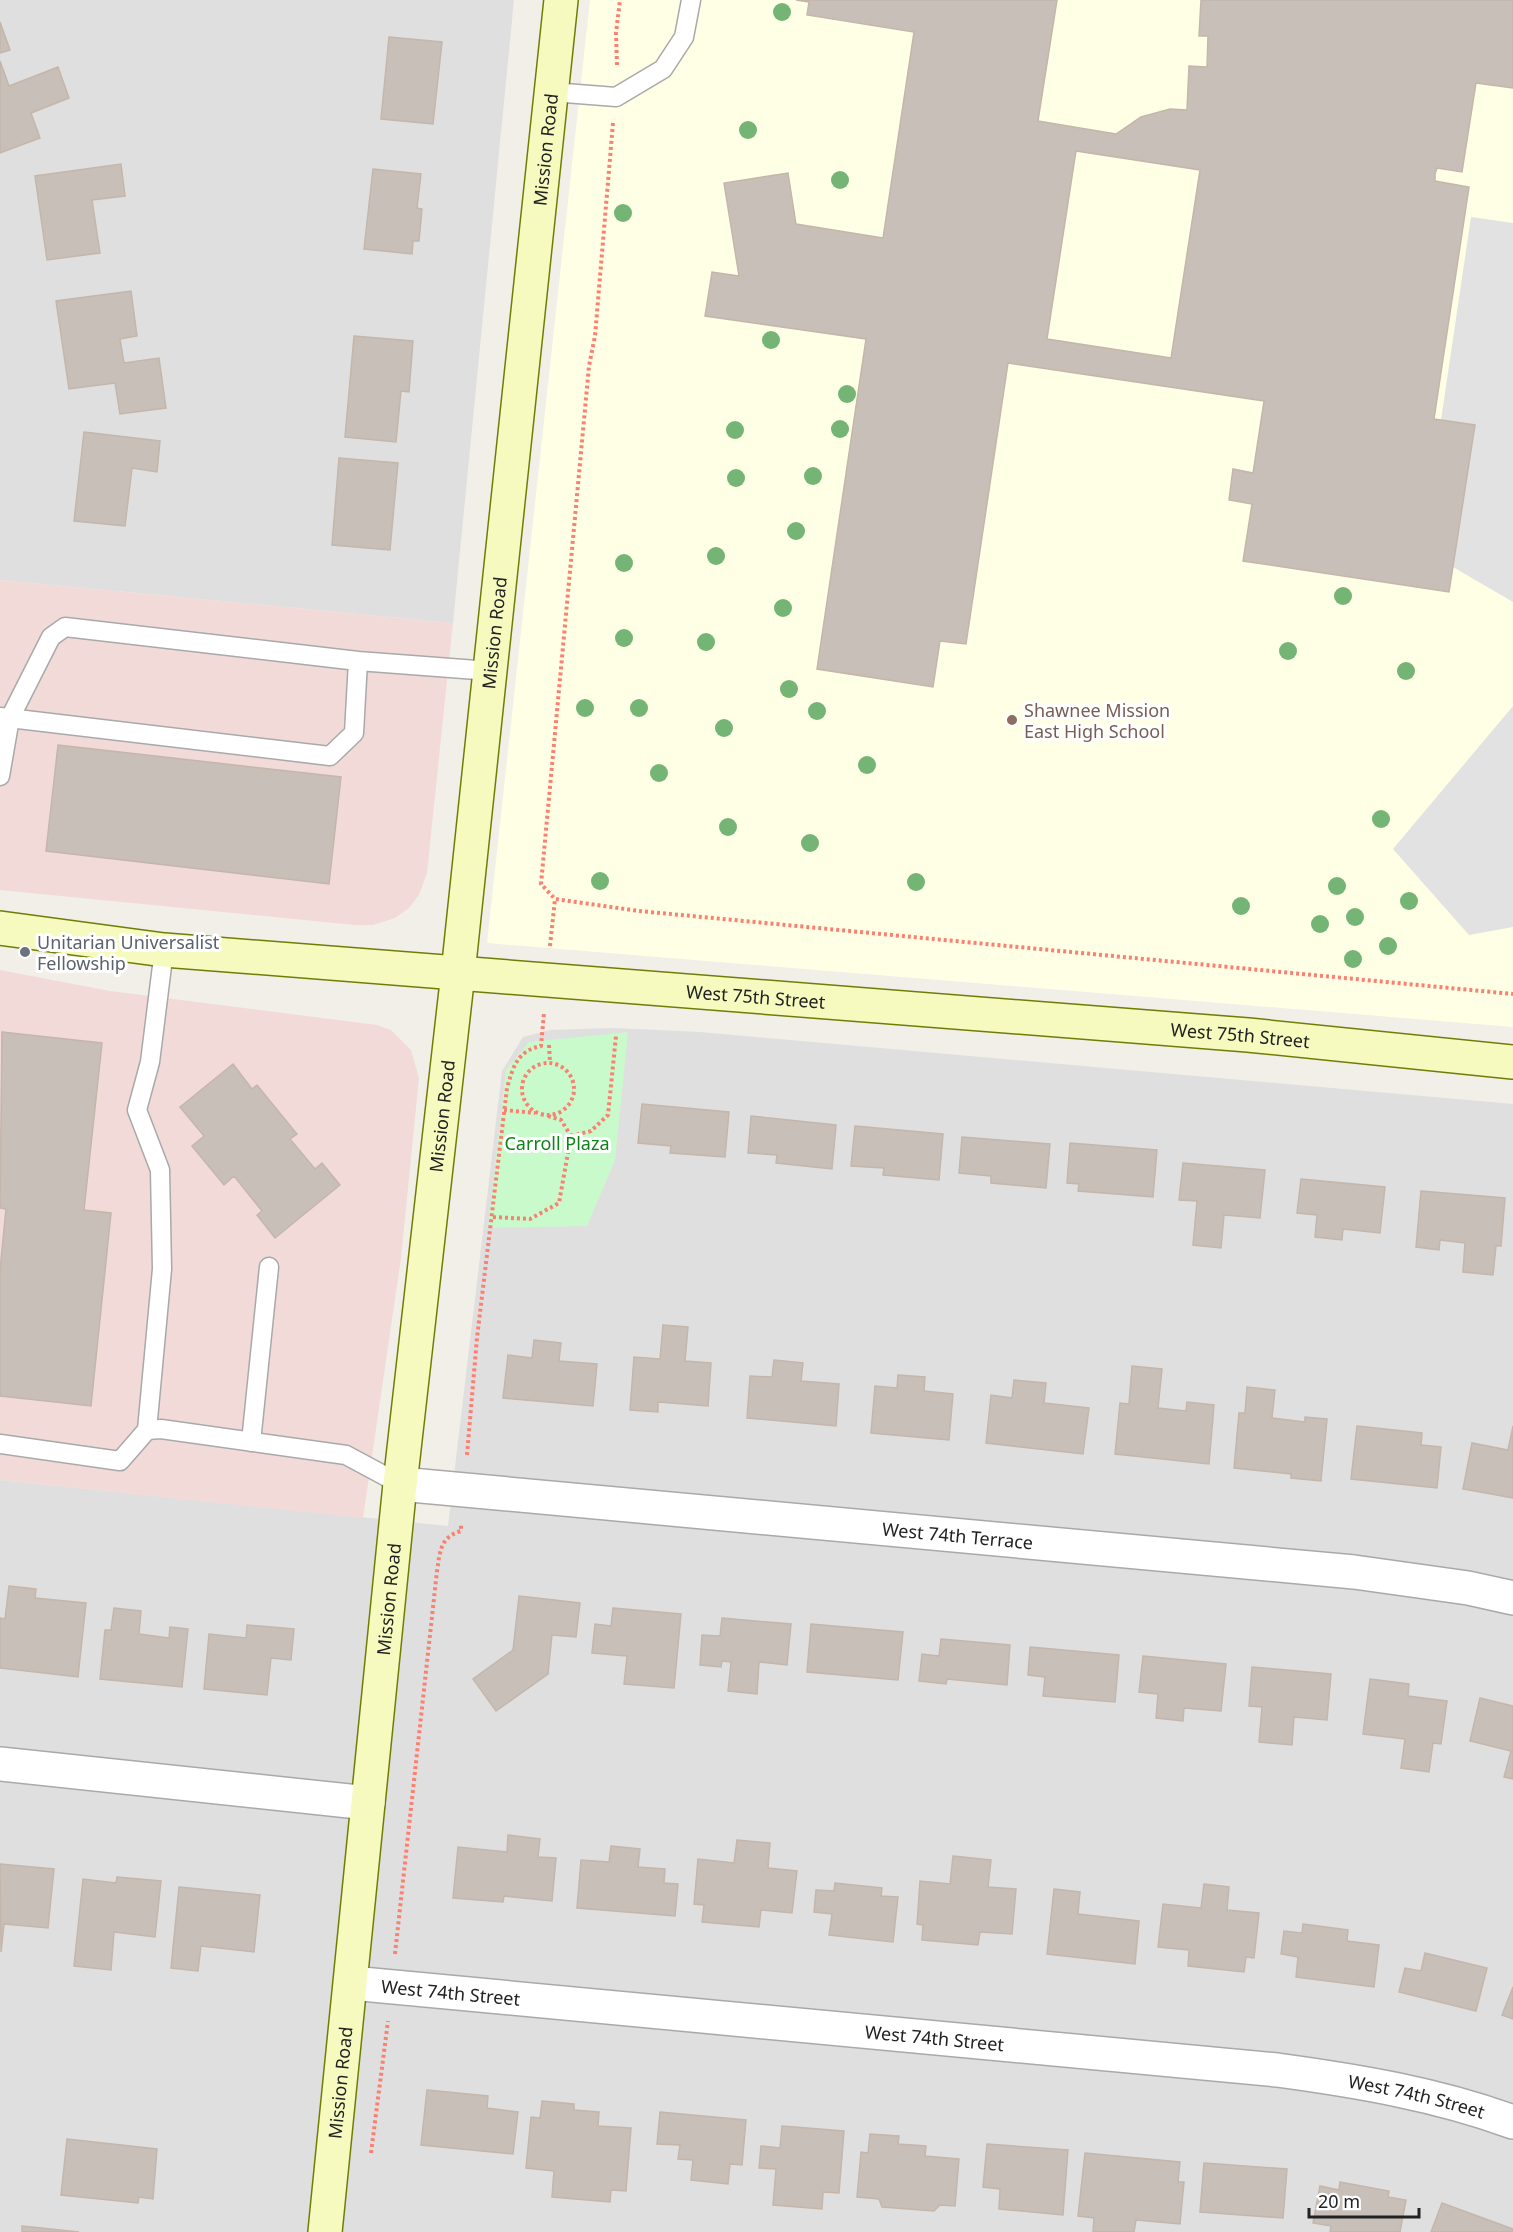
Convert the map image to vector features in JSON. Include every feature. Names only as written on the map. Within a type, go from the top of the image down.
[{"type":"main road","name":"Mission Road","points":[[325,2232],[400,1484],[458,973],[561,0]]},
{"type":"main road","name":"West 75th Street","points":[[0,928],[164,950],[1248,1035],[1513,1062]]},
{"type":"street","name":"West 74th Terrace","points":[[400,1484],[1354,1572],[1468,1588],[1513,1598]]},
{"type":"street","points":[[0,1764],[368,1803]]},
{"type":"street","name":"West 74th Street","points":[[351,1983],[1277,2070],[1381,2084],[1477,2109],[1513,2122]]},
{"type":"lane","points":[[552,92],[616,97],[663,69],[684,37],[691,0]]},
{"type":"lane","points":[[0,776],[5,717],[51,637],[65,627],[358,661],[490,671]]},
{"type":"lane","points":[[5,717],[330,756],[354,733],[358,661]]},
{"type":"lane","points":[[0,1444],[120,1461],[147,1430],[162,1269],[160,1170],[137,1110],[150,1062],[164,950]]},
{"type":"lane","points":[[251,1442],[269,1267]]},
{"type":"lane","points":[[147,1430],[161,1429],[346,1455],[400,1484]]},
{"type":"path","points":[[617,47],[620,0]]},
{"type":"path","points":[[608,160],[595,336],[589,366],[541,884],[555,899],[651,912],[1513,994]]},
{"type":"path","points":[[571,1136],[591,1131],[608,1115],[616,1036]]},
{"type":"path","points":[[549,1045],[549,1063]]},
{"type":"path","points":[[467,1448],[477,1338],[504,1110],[515,1062],[529,1048],[541,1046]]},
{"type":"path","points":[[538,1113],[525,1101],[522,1083],[532,1068],[549,1063],[565,1069],[573,1082],[574,1090],[569,1105],[555,1114],[546,1115]]},
{"type":"path","points":[[493,1217],[530,1219],[559,1203],[571,1136],[561,1120],[538,1113],[504,1110]]},
{"type":"path","points":[[394,1954],[441,1545],[449,1534],[461,1531]]},
{"type":"path","points":[[370,2165],[387,2024]]},
{"type":"shaded area","points":[[0,0],[514,0],[453,623],[0,580]]},
{"type":"shaded area","name":"Shawnee Mission East High School","points":[[590,0],[1513,0],[1513,1027],[487,943]]},
{"type":"shaded area","points":[[1471,217],[1513,223],[1513,602],[1453,567],[1475,426],[1441,420]]},
{"type":"shaded area","points":[[0,580],[453,623],[427,873],[419,895],[409,908],[395,918],[373,925],[354,925],[0,890]]},
{"type":"shaded area","points":[[1513,706],[1513,927],[1469,935],[1393,849]]},
{"type":"shaded area","points":[[0,970],[110,991],[377,1025],[391,1030],[411,1050],[419,1078],[401,1258],[363,1518],[0,1480]]},
{"type":"shaded area","points":[[613,1028],[700,1032],[1513,1104],[1513,2232],[0,2232],[0,1480],[448,1526],[502,1071],[523,1037],[549,1030]]},
{"type":"green space","name":"Carroll Plaza","points":[[628,1032],[615,1160],[587,1226],[488,1228],[506,1070],[529,1042]]},
{"type":"building","points":[[796,0],[1057,0],[1038,121],[1116,134],[1141,117],[1170,109],[1187,110],[1189,66],[1207,67],[1208,36],[1199,36],[1201,0],[1513,0],[1513,88],[1476,83],[1462,172],[1437,168],[1435,174],[1435,181],[1469,187],[1434,419],[1475,425],[1449,592],[1243,561],[1252,504],[1229,500],[1233,469],[1253,473],[1264,401],[1008,363],[966,644],[940,641],[933,687],[817,669],[866,339],[705,316],[712,272],[739,276],[724,183],[788,173],[796,224],[883,238],[914,32],[807,15],[809,2]],"holes":[[[1076,151],[1200,170],[1171,358],[1047,339]]]},
{"type":"building","points":[[0,22],[10,50],[0,53]]},
{"type":"building","points":[[389,37],[442,42],[433,124],[381,119]]},
{"type":"building","points":[[0,61],[9,86],[58,67],[69,98],[31,113],[40,138],[0,153]]},
{"type":"building","points":[[121,164],[125,196],[92,200],[100,253],[47,260],[35,176]]},
{"type":"building","points":[[373,169],[421,174],[417,208],[422,209],[419,241],[413,241],[412,254],[364,249]]},
{"type":"building","points":[[131,291],[137,336],[120,339],[124,363],[159,358],[166,408],[120,414],[115,383],[69,389],[56,301]]},
{"type":"building","points":[[354,336],[413,341],[409,392],[401,391],[396,442],[345,437]]},
{"type":"building","points":[[84,432],[160,441],[157,472],[132,468],[125,526],[74,521]]},
{"type":"building","points":[[339,458],[398,463],[390,550],[332,545]]},
{"type":"building","points":[[58,745],[341,777],[329,884],[46,851]]},
{"type":"building","points":[[2,1032],[102,1043],[84,1210],[111,1213],[91,1406],[0,1396],[0,1270],[6,1209],[0,1208]]},
{"type":"building","points":[[233,1064],[252,1089],[257,1085],[297,1134],[290,1139],[315,1169],[322,1163],[340,1185],[275,1238],[257,1215],[262,1211],[234,1176],[224,1185],[192,1146],[204,1136],[180,1107]]},
{"type":"building","points":[[642,1104],[729,1112],[725,1157],[670,1153],[671,1146],[638,1143]]},
{"type":"building","points":[[751,1116],[836,1125],[832,1169],[776,1163],[777,1155],[748,1153]]},
{"type":"building","points":[[855,1126],[943,1134],[939,1180],[883,1175],[884,1168],[851,1166]]},
{"type":"building","points":[[962,1137],[1050,1144],[1046,1188],[991,1183],[991,1176],[959,1173]]},
{"type":"building","points":[[1070,1143],[1157,1150],[1153,1197],[1078,1191],[1079,1184],[1067,1183]]},
{"type":"building","points":[[1183,1163],[1265,1170],[1260,1218],[1224,1215],[1221,1248],[1193,1245],[1197,1201],[1179,1200]]},
{"type":"building","points":[[1301,1179],[1385,1187],[1380,1233],[1343,1229],[1342,1240],[1315,1237],[1317,1215],[1297,1213]]},
{"type":"building","points":[[1421,1191],[1505,1198],[1501,1246],[1496,1246],[1493,1275],[1463,1272],[1465,1243],[1440,1240],[1439,1250],[1416,1247]]},
{"type":"building","points":[[663,1325],[688,1327],[685,1361],[711,1363],[708,1406],[658,1402],[658,1412],[630,1410],[634,1357],[660,1359]]},
{"type":"building","points":[[534,1340],[561,1343],[559,1361],[597,1364],[593,1406],[503,1398],[508,1355],[532,1358]]},
{"type":"building","points":[[774,1360],[803,1363],[801,1381],[839,1384],[836,1426],[747,1418],[750,1376],[772,1377]]},
{"type":"building","points":[[1132,1366],[1162,1369],[1158,1408],[1186,1411],[1187,1402],[1214,1405],[1209,1464],[1115,1454],[1120,1403],[1129,1404]]},
{"type":"building","points":[[898,1375],[925,1377],[924,1391],[953,1394],[949,1440],[871,1433],[875,1386],[897,1388]]},
{"type":"building","points":[[1014,1380],[1046,1383],[1044,1403],[1089,1408],[1083,1454],[986,1443],[991,1395],[1012,1398]]},
{"type":"building","points":[[1247,1387],[1275,1390],[1272,1418],[1305,1422],[1305,1417],[1327,1419],[1321,1481],[1291,1478],[1291,1474],[1234,1468],[1239,1413],[1245,1413]]},
{"type":"building","points":[[1357,1426],[1422,1433],[1421,1445],[1441,1447],[1437,1488],[1351,1479]]},
{"type":"building","points":[[1513,1426],[1513,1498],[1463,1489],[1472,1443],[1508,1450]]},
{"type":"building","points":[[9,1586],[36,1589],[35,1598],[86,1603],[78,1677],[0,1668],[0,1618],[5,1619]]},
{"type":"building","points":[[519,1596],[580,1603],[576,1637],[552,1635],[548,1674],[496,1711],[473,1679],[513,1650]]},
{"type":"building","points":[[114,1608],[141,1611],[139,1634],[169,1638],[170,1627],[188,1629],[182,1687],[100,1679],[105,1630],[111,1630]]},
{"type":"building","points":[[613,1608],[681,1614],[674,1688],[624,1684],[627,1656],[592,1653],[595,1624],[611,1626]]},
{"type":"building","points":[[722,1618],[791,1624],[787,1665],[759,1662],[757,1694],[728,1691],[731,1662],[722,1661],[721,1667],[700,1665],[702,1635],[720,1636]]},
{"type":"building","points":[[811,1624],[903,1632],[898,1680],[807,1672]]},
{"type":"building","points":[[247,1625],[294,1629],[291,1660],[271,1658],[267,1695],[204,1689],[209,1634],[246,1638]]},
{"type":"building","points":[[941,1639],[1010,1645],[1007,1685],[947,1679],[946,1684],[919,1681],[922,1654],[939,1656]]},
{"type":"building","points":[[1030,1647],[1119,1655],[1115,1702],[1043,1696],[1045,1677],[1028,1675]]},
{"type":"building","points":[[1143,1656],[1226,1664],[1221,1711],[1184,1708],[1183,1721],[1156,1718],[1158,1694],[1139,1692]]},
{"type":"building","points":[[1252,1667],[1331,1674],[1327,1720],[1294,1717],[1292,1745],[1259,1742],[1262,1707],[1249,1706]]},
{"type":"building","points":[[1370,1679],[1409,1684],[1408,1696],[1447,1701],[1441,1744],[1433,1743],[1429,1772],[1401,1768],[1405,1739],[1363,1734]]},
{"type":"building","points":[[1480,1698],[1513,1706],[1513,1779],[1504,1777],[1511,1751],[1470,1741]]},
{"type":"building","points":[[508,1835],[540,1839],[538,1857],[556,1858],[552,1901],[504,1896],[503,1902],[453,1898],[458,1847],[507,1852]]},
{"type":"building","points":[[737,1840],[770,1843],[768,1868],[797,1871],[792,1913],[761,1910],[759,1927],[702,1922],[704,1905],[694,1904],[698,1859],[734,1863]]},
{"type":"building","points":[[611,1846],[640,1849],[638,1867],[665,1869],[664,1883],[678,1884],[675,1916],[577,1908],[581,1860],[609,1862]]},
{"type":"building","points":[[953,1856],[991,1860],[988,1887],[1016,1889],[1012,1934],[980,1932],[978,1945],[922,1940],[923,1925],[917,1924],[920,1881],[950,1884]]},
{"type":"building","points":[[0,1864],[54,1869],[48,1928],[4,1924],[1,1952]]},
{"type":"building","points":[[117,1877],[161,1881],[155,1937],[114,1932],[111,1970],[74,1966],[83,1879],[116,1883]]},
{"type":"building","points":[[835,1883],[882,1888],[881,1896],[898,1897],[893,1942],[829,1935],[832,1914],[814,1912],[816,1890],[834,1891]]},
{"type":"building","points":[[1204,1884],[1229,1887],[1227,1910],[1259,1913],[1254,1958],[1246,1957],[1244,1972],[1188,1966],[1189,1950],[1158,1947],[1163,1904],[1201,1908]]},
{"type":"building","points":[[179,1887],[260,1895],[254,1952],[201,1946],[198,1971],[171,1968]]},
{"type":"building","points":[[1054,1889],[1080,1892],[1078,1914],[1139,1921],[1135,1964],[1047,1954]]},
{"type":"building","points":[[1303,1924],[1348,1930],[1347,1941],[1379,1945],[1374,1987],[1296,1977],[1298,1957],[1281,1954],[1284,1931],[1302,1933]]},
{"type":"building","points":[[1425,1953],[1487,1968],[1476,2011],[1399,1992],[1405,1968],[1421,1971]]},
{"type":"building","points":[[1513,1987],[1513,2019],[1502,2015]]},
{"type":"building","points":[[427,2090],[488,2096],[487,2108],[518,2112],[513,2154],[421,2145]]},
{"type":"building","points":[[542,2101],[574,2104],[574,2110],[599,2112],[598,2126],[631,2128],[626,2191],[611,2190],[610,2202],[552,2197],[554,2171],[526,2168],[531,2117],[540,2118]]},
{"type":"building","points":[[660,2112],[746,2120],[742,2165],[730,2164],[728,2184],[691,2180],[693,2160],[678,2159],[680,2145],[657,2144]]},
{"type":"building","points":[[782,2126],[844,2131],[839,2193],[823,2192],[822,2209],[773,2205],[776,2169],[759,2168],[761,2146],[780,2148]]},
{"type":"building","points":[[870,2134],[899,2136],[898,2144],[926,2146],[925,2156],[959,2159],[955,2206],[940,2205],[934,2211],[882,2207],[879,2199],[857,2197],[861,2152],[868,2153]]},
{"type":"building","points":[[67,2139],[157,2149],[153,2199],[139,2197],[138,2203],[61,2195]]},
{"type":"building","points":[[987,2144],[1068,2150],[1063,2215],[999,2209],[1000,2189],[983,2187]]},
{"type":"building","points":[[1085,2153],[1180,2162],[1178,2182],[1184,2182],[1180,2224],[1136,2220],[1134,2232],[1093,2232],[1094,2218],[1078,2216]]},
{"type":"building","points":[[1204,2163],[1287,2169],[1283,2218],[1200,2212]]},
{"type":"building","points":[[1340,2182],[1389,2191],[1388,2197],[1406,2200],[1400,2232],[1330,2232],[1331,2226],[1313,2223],[1320,2186],[1339,2190]]},
{"type":"building","points":[[1442,2203],[1513,2229],[1513,2232],[1431,2232]]},
{"type":"building","points":[[22,2226],[79,2232],[22,2232]]},
{"type":"place","name":"Shawnee Mission East High School","points":[[1012,720]]},
{"type":"place","name":"Unitarian Universalist Fellowship","points":[[25,952]]}]
